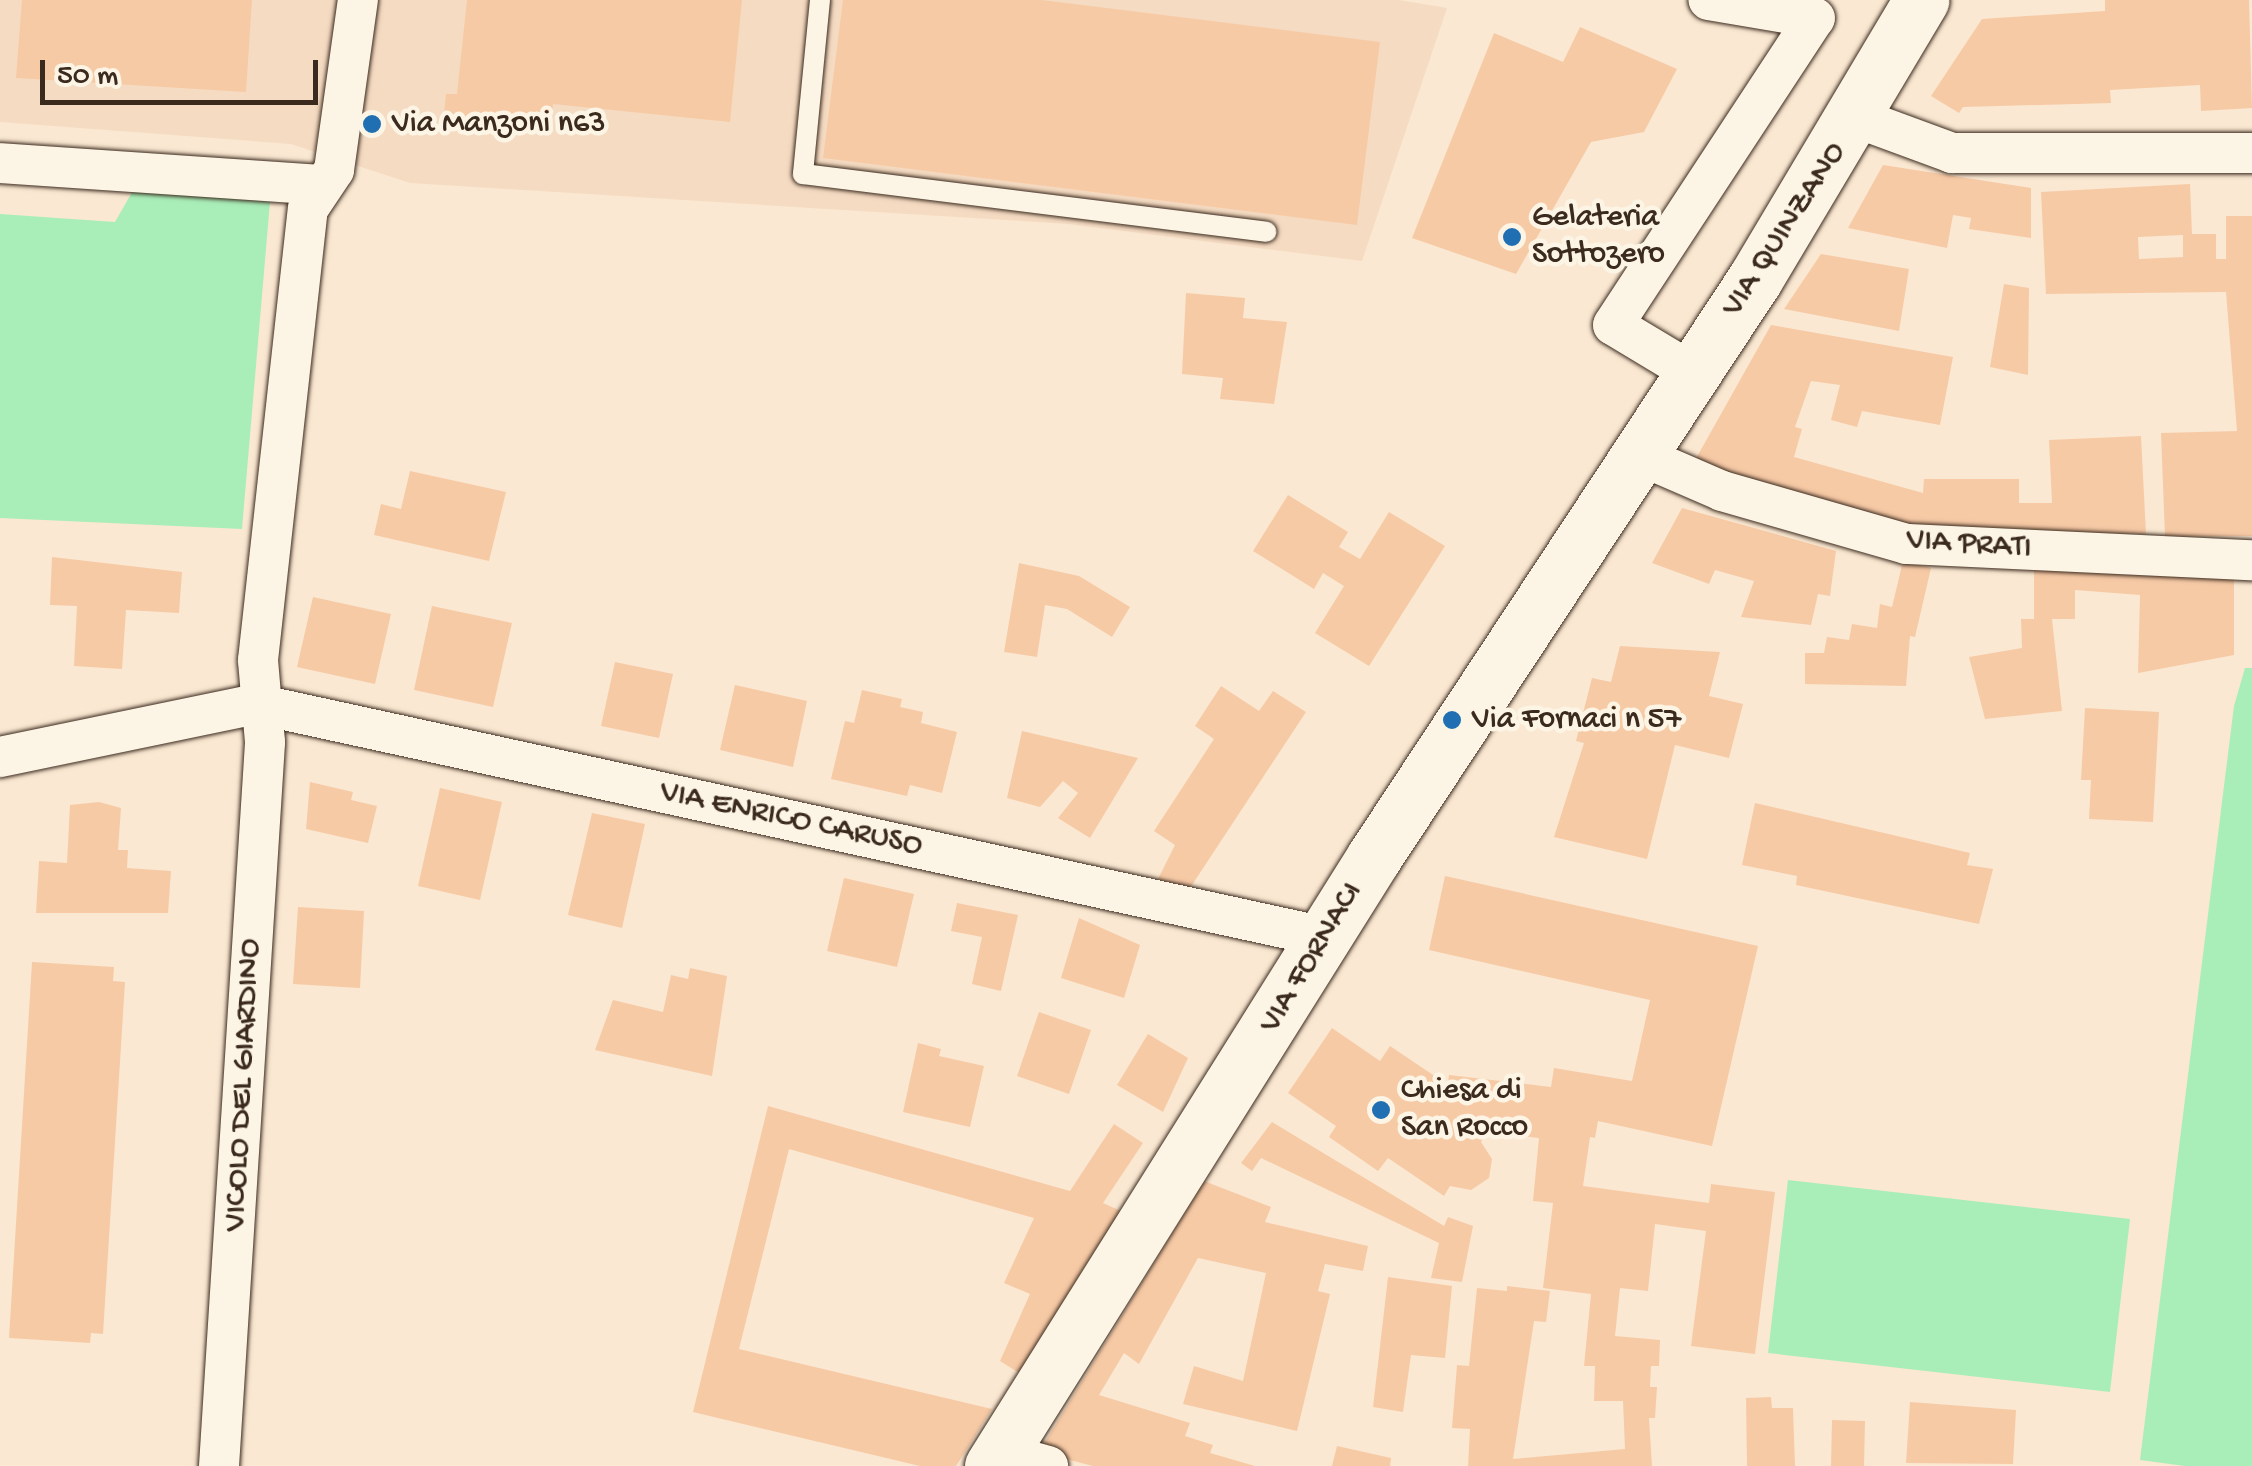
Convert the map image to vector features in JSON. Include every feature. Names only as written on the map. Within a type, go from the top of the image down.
[{"type":"street","name":"VICOLO DEL GIARDINO","points":[[219,1466],[265,742],[258,704],[308,209],[320,185],[334,170],[358,0]]},
{"type":"street","points":[[1693,374],[1613,325],[1815,18],[1709,0]]},
{"type":"street","name":"VIA QUINZANO","points":[[1639,455],[1857,118],[1921,0]]},
{"type":"street","points":[[1857,118],[1952,153],[2252,154]]},
{"type":"street","points":[[0,163],[320,185]]},
{"type":"street","name":"VIA PRATI","points":[[1639,455],[1722,490],[1908,544],[2252,560]]},
{"type":"street","name":"VIA FORNACI","points":[[1014,1462],[1325,937],[1639,455]]},
{"type":"street","points":[[0,757],[258,704]]},
{"type":"street","name":"VIA ENRICO CARUSO","points":[[258,704],[1325,937]]},
{"type":"lane","points":[[820,0],[802,174],[1266,232]]},
{"type":"shaded area","points":[[0,0],[1399,0],[1447,8],[1362,261],[1069,224],[410,183],[291,144],[0,122]]},
{"type":"green space","points":[[135,187],[270,202],[242,529],[0,518],[0,214],[115,222]]},
{"type":"green space","points":[[2245,668],[2252,668],[2252,1466],[2185,1466],[2140,1460],[2234,706]]},
{"type":"green space","points":[[1788,1180],[2130,1219],[2110,1392],[1768,1353]]},
{"type":"building","points":[[22,0],[252,0],[246,92],[16,78]]},
{"type":"building","points":[[467,0],[742,0],[730,122],[553,104],[550,134],[443,124],[446,94],[457,94]]},
{"type":"building","points":[[843,0],[1042,0],[1380,42],[1357,225],[823,158]]},
{"type":"building","points":[[2105,0],[2249,0],[2252,108],[2201,111],[2200,85],[2110,90],[2111,103],[1963,107],[1959,113],[1931,96],[1982,19],[2105,11]]},
{"type":"building","points":[[1580,27],[1677,69],[1644,132],[1591,142],[1516,274],[1412,238],[1494,33],[1563,62]]},
{"type":"building","points":[[1883,165],[2031,188],[2031,238],[1969,229],[1971,218],[1953,215],[1947,248],[1848,228]]},
{"type":"building","points":[[2190,184],[2192,234],[2216,234],[2216,259],[2226,259],[2226,216],[2252,216],[2252,536],[2165,537],[2161,433],[2237,431],[2226,292],[2046,294],[2041,192]],"holes":[[[2183,235],[2183,257],[2139,259],[2138,237]]]},
{"type":"building","points":[[1821,254],[1909,269],[1899,331],[1784,309]]},
{"type":"building","points":[[2004,284],[2029,288],[2028,375],[1990,367]]},
{"type":"building","points":[[1186,293],[1245,298],[1243,318],[1287,322],[1274,404],[1220,399],[1223,378],[1182,374]]},
{"type":"building","points":[[1771,325],[1953,357],[1940,425],[1862,411],[1857,427],[1831,420],[1840,385],[1811,381],[1795,427],[1802,429],[1794,457],[1923,493],[1924,479],[2019,479],[2019,503],[2052,503],[2049,440],[2141,436],[2146,534],[1907,531],[1694,462]]},
{"type":"building","points":[[410,471],[506,492],[489,561],[374,535],[381,504],[401,509]]},
{"type":"building","points":[[1288,495],[1348,532],[1339,547],[1360,559],[1389,512],[1445,546],[1369,666],[1315,633],[1344,586],[1323,573],[1314,589],[1253,551]]},
{"type":"building","points":[[1682,508],[1836,551],[1830,596],[1818,594],[1811,625],[1741,617],[1754,581],[1715,570],[1709,584],[1652,563]]},
{"type":"building","points":[[52,557],[182,572],[179,613],[126,610],[122,669],[74,666],[77,606],[50,605]]},
{"type":"building","points":[[1903,561],[1931,568],[1915,637],[1910,636],[1906,686],[1805,684],[1805,653],[1824,653],[1827,637],[1849,640],[1852,624],[1877,628],[1880,604],[1892,607]]},
{"type":"building","points":[[1019,563],[1079,576],[1130,607],[1112,637],[1067,609],[1045,605],[1037,657],[1004,652]]},
{"type":"building","points":[[2034,563],[2199,567],[2234,579],[2234,655],[2138,673],[2140,595],[2075,590],[2075,619],[2052,619],[2062,711],[1985,719],[1969,657],[2022,648],[2021,619],[2034,619]]},
{"type":"building","points":[[313,597],[391,614],[375,684],[297,667]]},
{"type":"building","points":[[432,606],[512,623],[493,707],[414,690]]},
{"type":"building","points":[[1620,646],[1720,652],[1709,696],[1743,704],[1729,758],[1675,745],[1647,859],[1554,837],[1584,743],[1576,741],[1592,678],[1611,682]]},
{"type":"building","points":[[615,662],[673,674],[659,738],[601,726]]},
{"type":"building","points":[[735,685],[807,701],[793,767],[720,750]]},
{"type":"building","points":[[1221,686],[1259,711],[1273,691],[1306,712],[1190,888],[1158,879],[1175,845],[1154,831],[1214,739],[1195,726]]},
{"type":"building","points":[[862,690],[902,699],[900,707],[923,712],[921,723],[957,732],[942,793],[910,785],[907,796],[831,779],[845,721],[854,723]]},
{"type":"building","points":[[2085,708],[2159,712],[2153,822],[2089,819],[2091,780],[2081,780]]},
{"type":"building","points":[[1022,731],[1138,758],[1090,838],[1058,818],[1078,793],[1063,781],[1040,807],[1007,798]]},
{"type":"building","points":[[310,782],[353,792],[351,800],[377,806],[368,843],[306,829]]},
{"type":"building","points":[[440,788],[502,802],[480,900],[418,886]]},
{"type":"building","points":[[99,802],[121,808],[118,850],[128,850],[127,868],[171,871],[168,913],[36,913],[39,861],[67,863],[70,805]]},
{"type":"building","points":[[1755,803],[1970,853],[1967,865],[1993,869],[1979,924],[1796,885],[1797,876],[1742,865]]},
{"type":"building","points":[[592,813],[645,824],[622,928],[568,915]]},
{"type":"building","points":[[1445,876],[1758,946],[1712,1146],[1598,1121],[1595,1138],[1590,1137],[1583,1186],[1709,1203],[1711,1184],[1775,1192],[1755,1354],[1691,1346],[1706,1231],[1655,1224],[1648,1291],[1620,1288],[1615,1336],[1660,1340],[1659,1366],[1651,1366],[1650,1387],[1657,1387],[1655,1418],[1649,1418],[1652,1466],[1468,1466],[1470,1429],[1452,1428],[1457,1365],[1469,1366],[1477,1288],[1507,1291],[1507,1286],[1550,1291],[1546,1322],[1534,1321],[1513,1459],[1625,1449],[1623,1401],[1594,1401],[1595,1366],[1584,1366],[1591,1294],[1543,1288],[1553,1203],[1533,1201],[1539,1138],[1487,1132],[1481,1142],[1492,1159],[1489,1178],[1471,1190],[1450,1186],[1444,1196],[1388,1158],[1378,1171],[1329,1137],[1336,1126],[1288,1093],[1332,1028],[1380,1061],[1390,1046],[1448,1085],[1449,1075],[1551,1087],[1554,1068],[1632,1081],[1650,1000],[1429,950]]},
{"type":"building","points":[[844,878],[914,894],[897,967],[827,951]]},
{"type":"building","points":[[957,903],[1018,915],[1001,991],[972,984],[982,937],[951,931]]},
{"type":"building","points":[[298,907],[364,911],[360,988],[293,984]]},
{"type":"building","points":[[1079,918],[1140,945],[1124,998],[1061,978]]},
{"type":"building","points":[[32,962],[114,967],[113,981],[125,982],[103,1334],[91,1333],[90,1343],[9,1338]]},
{"type":"building","points":[[690,968],[727,976],[712,1076],[595,1050],[613,1000],[663,1012],[671,975],[688,979]]},
{"type":"building","points":[[1039,1012],[1091,1030],[1069,1094],[1017,1076]]},
{"type":"building","points":[[1148,1034],[1188,1058],[1163,1112],[1117,1085]]},
{"type":"building","points":[[918,1043],[941,1049],[939,1056],[984,1066],[970,1127],[903,1112]]},
{"type":"building","points":[[768,1106],[1070,1191],[1114,1124],[1143,1143],[1103,1203],[1123,1212],[1019,1373],[1000,1361],[1030,1294],[1004,1283],[1034,1218],[789,1149],[739,1349],[992,1409],[956,1466],[920,1466],[693,1412]]},
{"type":"building","points":[[1272,1122],[1444,1226],[1448,1217],[1473,1226],[1462,1282],[1431,1278],[1439,1243],[1261,1158],[1252,1171],[1241,1163]]},
{"type":"building","points":[[1204,1181],[1271,1207],[1265,1222],[1368,1246],[1363,1271],[1325,1264],[1318,1291],[1330,1294],[1297,1431],[1183,1404],[1194,1366],[1243,1381],[1266,1273],[1198,1258],[1139,1364],[1124,1353],[1099,1395],[1190,1423],[1185,1436],[1213,1445],[1210,1453],[1255,1466],[1093,1466],[1039,1452]]},
{"type":"building","points":[[1388,1277],[1452,1286],[1445,1358],[1411,1355],[1403,1412],[1373,1407]]},
{"type":"building","points":[[1771,1397],[1772,1408],[1793,1408],[1795,1466],[1747,1466],[1746,1398]]},
{"type":"building","points":[[1910,1402],[2016,1410],[2013,1464],[1906,1463]]},
{"type":"building","points":[[1832,1420],[1865,1421],[1864,1466],[1831,1466]]},
{"type":"building","points":[[1337,1446],[1391,1458],[1390,1466],[1332,1466]]},
{"type":"place","name":"Via Manzoni n63","points":[[372,124]]},
{"type":"place","name":"Gelateria Sottozero","points":[[1512,237]]},
{"type":"place","name":"Via Fornaci n 57","points":[[1452,720]]},
{"type":"place","name":"Chiesa di San Rocco","points":[[1381,1110]]}]
